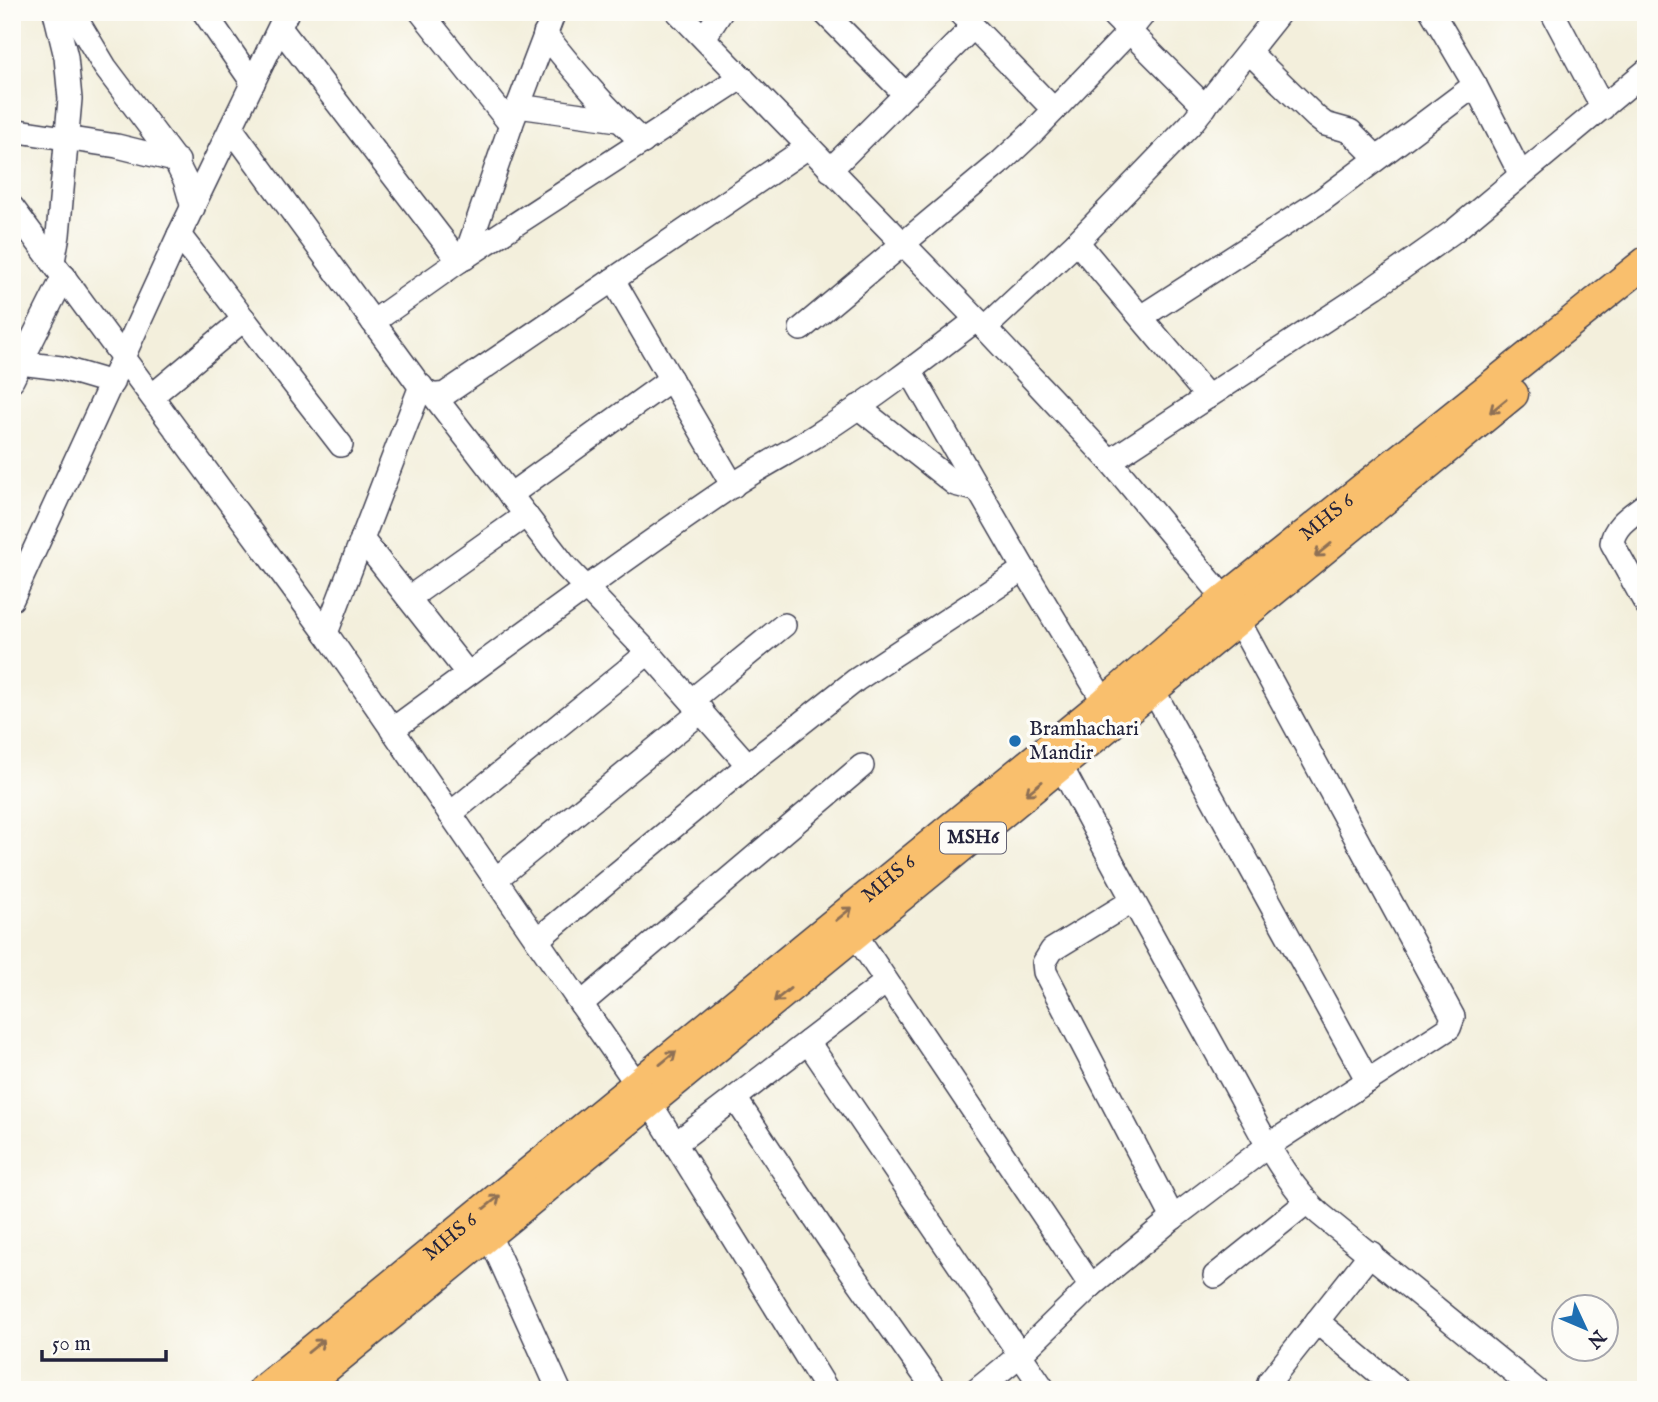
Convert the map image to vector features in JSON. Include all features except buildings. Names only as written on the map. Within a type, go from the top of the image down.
[{"type":"main road","name":"MHS 6","points":[[263,1390],[643,1093],[1110,711],[1646,262]]},
{"type":"main road","name":"MSH6","points":[[299,1390],[489,1235],[643,1093],[855,934],[1061,766],[1110,711],[1153,690],[1232,609],[1646,285]]},
{"type":"street","points":[[55,12],[66,57],[70,99],[58,235],[58,269],[15,369],[61,368],[112,383]]},
{"type":"street","points":[[72,12],[105,67],[176,160],[185,180],[192,208]]},
{"type":"street","points":[[204,12],[253,83]]},
{"type":"street","points":[[421,12],[514,116],[618,120]]},
{"type":"street","points":[[462,260],[554,12]]},
{"type":"street","points":[[678,12],[1110,461],[1232,609],[1453,1017],[1449,1028],[1269,1145],[1173,1218],[1091,1286],[1020,1355],[977,1390]]},
{"type":"street","points":[[704,38],[721,12]]},
{"type":"street","points":[[824,12],[905,94]]},
{"type":"street","points":[[1110,12],[1205,107]]},
{"type":"street","points":[[802,329],[1002,161],[1129,32],[1145,12]]},
{"type":"street","points":[[392,730],[587,587],[733,485],[817,435],[980,324],[1077,242],[1205,107],[1280,12]]},
{"type":"street","points":[[1432,12],[1475,85],[1521,175]]},
{"type":"street","points":[[1552,12],[1603,108]]},
{"type":"street","points":[[12,599],[179,235],[283,20],[462,260]]},
{"type":"street","points":[[830,170],[905,94],[966,20],[1054,110]]},
{"type":"street","points":[[545,34],[583,82],[618,120],[643,142]]},
{"type":"street","points":[[1249,52],[1316,117],[1325,124],[1350,131],[1377,158]]},
{"type":"street","points":[[1110,461],[1443,239],[1646,71]]},
{"type":"street","points":[[373,322],[462,260],[742,78]]},
{"type":"street","points":[[1141,317],[1322,200],[1475,85]]},
{"type":"street","points":[[231,128],[373,322],[566,567],[697,705],[748,765]]},
{"type":"street","points":[[12,131],[117,146],[200,167],[212,167]]},
{"type":"street","points":[[428,391],[445,394],[808,147]]},
{"type":"street","points":[[12,206],[326,634],[496,879],[643,1093],[827,1390]]},
{"type":"street","points":[[483,206],[527,218]]},
{"type":"street","points":[[179,235],[341,445]]},
{"type":"street","points":[[1077,242],[1208,397]]},
{"type":"street","points":[[613,279],[733,485]]},
{"type":"street","points":[[152,396],[244,319]]},
{"type":"street","points":[[910,371],[1024,569],[1110,711]]},
{"type":"street","points":[[510,495],[671,379]]},
{"type":"street","points":[[326,634],[362,538],[428,391]]},
{"type":"street","points":[[858,407],[955,484],[978,490]]},
{"type":"street","points":[[1646,504],[1619,526],[1613,534],[1612,543],[1646,604]]},
{"type":"street","points":[[409,598],[526,515]]},
{"type":"street","points":[[362,538],[468,674]]},
{"type":"street","points":[[537,940],[748,765],[869,670],[1024,569]]},
{"type":"street","points":[[496,879],[697,705],[783,625]]},
{"type":"street","points":[[450,814],[648,653]]},
{"type":"street","points":[[1153,690],[1368,1081]]},
{"type":"street","points":[[582,1004],[862,766]]},
{"type":"street","points":[[1061,766],[1132,901],[1269,1145],[1307,1202],[1536,1390]]},
{"type":"street","points":[[1132,901],[1052,950],[1044,964],[1045,972],[1173,1218]]},
{"type":"street","points":[[855,934],[1091,1286]]},
{"type":"street","points":[[675,1144],[886,982]]},
{"type":"street","points":[[808,1042],[1044,1390]]},
{"type":"street","points":[[735,1098],[830,1241],[935,1390]]},
{"type":"street","points":[[1215,1276],[1307,1202]]},
{"type":"street","points":[[489,1235],[559,1390]]},
{"type":"street","points":[[1268,1390],[1269,1382],[1371,1253]]},
{"type":"street","points":[[1317,1321],[1399,1390]]},
{"type":"place","name":"Bramhachari Mandir","points":[[1015,741]]}]
